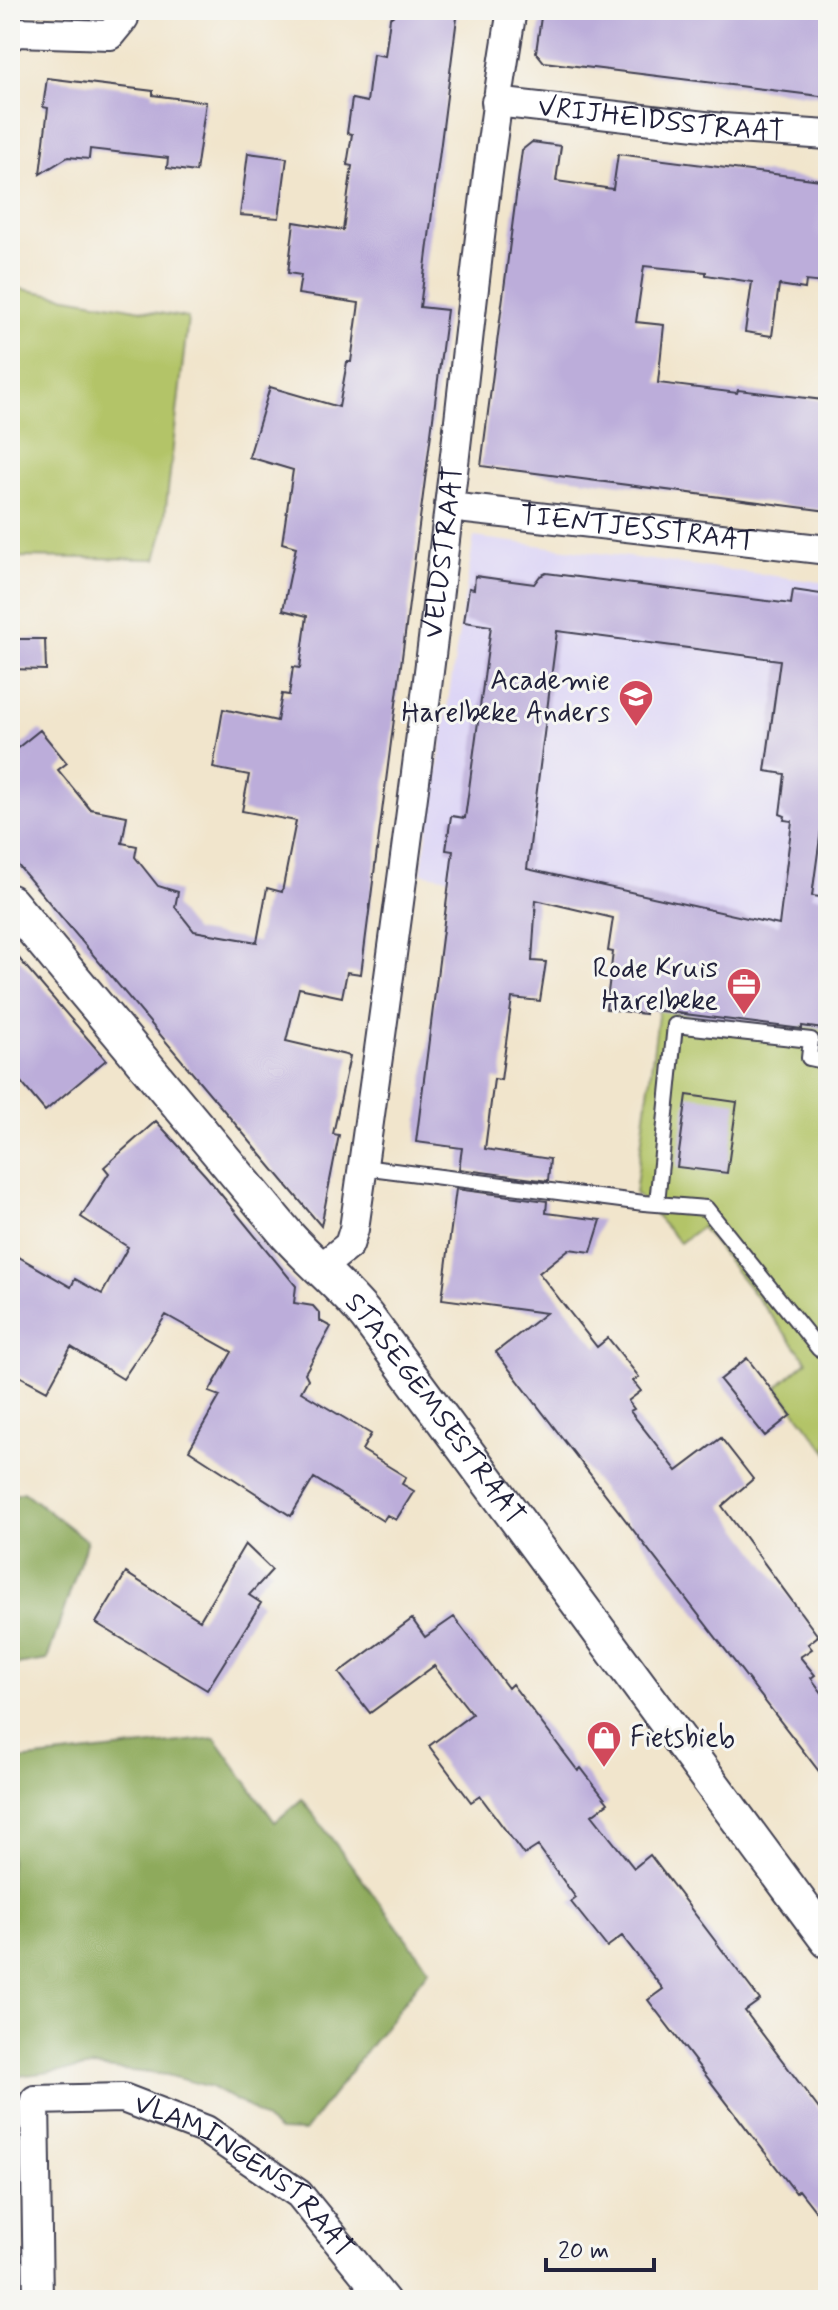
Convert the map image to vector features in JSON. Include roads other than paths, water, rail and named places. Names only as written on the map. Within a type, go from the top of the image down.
[{"type":"street","points":[[10,37],[16,32],[110,35],[124,18],[125,10]]},
{"type":"street","name":"VELDSTRAAT","points":[[319,1269],[349,1245],[354,1229],[389,987],[496,102],[512,10]]},
{"type":"street","name":"VRIJHEIDSSTRAAT","points":[[496,102],[722,128],[828,135]]},
{"type":"street","name":"TIENTJESSTRAAT","points":[[449,507],[828,550]]},
{"type":"street","name":"STASEGEMSESTRAAT","points":[[10,902],[288,1236],[353,1299],[828,1941]]},
{"type":"street","name":"VLAMINGENSTRAAT","points":[[38,2300],[35,2100],[123,2098],[206,2130],[299,2194],[385,2300]]},
{"type":"lane","points":[[657,1203],[675,1025],[811,1040],[809,1058],[828,1062]]},
{"type":"lane","points":[[363,1167],[706,1208],[819,1349]]},
{"type":"place","name":"Academie Harelbeke Anders","points":[[636,728]]},
{"type":"place","name":"Rode Kruis Harelbeke","points":[[744,1016]]},
{"type":"place","name":"Fietsbieb","points":[[604,1769]]}]
